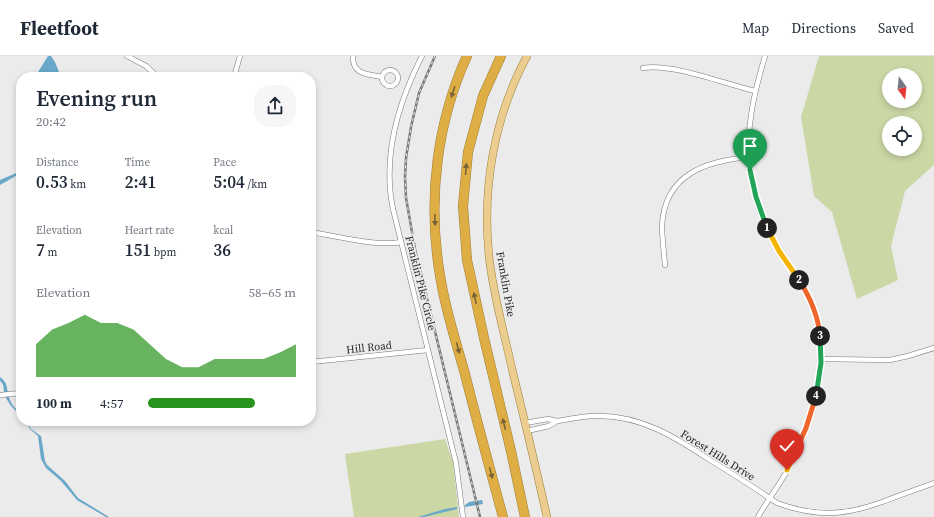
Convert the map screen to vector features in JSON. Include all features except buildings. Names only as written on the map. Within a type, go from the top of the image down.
[{"type":"highway","points":[[467,56],[450,101],[440,144],[434,195],[436,239],[444,298],[503,517]]},
{"type":"highway","points":[[501,56],[483,96],[468,152],[463,206],[467,260],[525,517]]},
{"type":"main road","name":"Franklin Pike","points":[[526,56],[508,99],[498,131],[490,173],[487,217],[489,256],[493,283],[547,517]]},
{"type":"street","points":[[127,56],[146,66],[153,72]]},
{"type":"street","points":[[235,72],[240,56]]},
{"type":"street","points":[[353,56],[354,66],[360,72],[382,77]]},
{"type":"street","name":"Franklin Pike Circle","points":[[422,56],[406,88],[399,108],[390,153],[390,192],[456,463],[463,517]]},
{"type":"street","points":[[758,517],[789,467],[806,428],[818,390],[821,359],[820,333],[815,309],[807,293],[782,256],[767,229],[756,197],[749,157],[751,115],[755,91],[766,56]]},
{"type":"street","points":[[643,68],[655,67],[671,70],[755,91]]},
{"type":"street","points":[[666,265],[663,243],[663,220],[667,203],[675,187],[689,174],[704,166],[732,159],[749,157]]},
{"type":"street","points":[[316,233],[376,243],[391,244],[401,242]]},
{"type":"street","points":[[821,359],[890,360],[934,348]]},
{"type":"street","name":"Hill Road","points":[[316,361],[428,350]]},
{"type":"street","points":[[4,395],[16,394]]},
{"type":"street","name":"Forest Hills Drive","points":[[527,431],[549,426],[557,421],[586,416],[626,419],[652,426],[677,439],[785,507],[799,513],[815,516],[839,516],[855,512],[934,483]]},
{"type":"street","name":"Forest Hills Drive","points":[[525,423],[548,419],[557,421]]},
{"type":"green space","points":[[819,56],[934,56],[934,165],[905,191],[891,246],[898,280],[857,299],[832,212],[814,196],[801,117]]},
{"type":"green space","points":[[445,439],[453,462],[459,517],[354,517],[345,454]]},
{"type":"water","points":[[48,56],[51,56],[59,72],[38,72]]},
{"type":"water","points":[[16,173],[16,176],[0,185],[0,180]]},
{"type":"water","points":[[0,377],[6,384],[8,394],[16,411],[5,396],[3,385],[0,381]]},
{"type":"water","points":[[28,426],[41,436],[47,465],[65,481],[78,498],[109,517],[106,517],[77,500],[61,481],[46,468],[41,459],[38,436]]},
{"type":"water","points":[[482,500],[483,504],[465,507],[465,505],[469,502]]},
{"type":"water","points":[[457,507],[457,509],[424,517],[418,517],[445,509]]},
{"type":"railway","points":[[435,56],[419,93],[411,127],[406,158],[406,198],[415,249],[480,517]]},
{"type":"route","points":[[750,170],[757,202],[762,216],[776,246],[807,293],[815,309],[821,338],[820,376],[812,412],[797,450],[787,470]]}]
